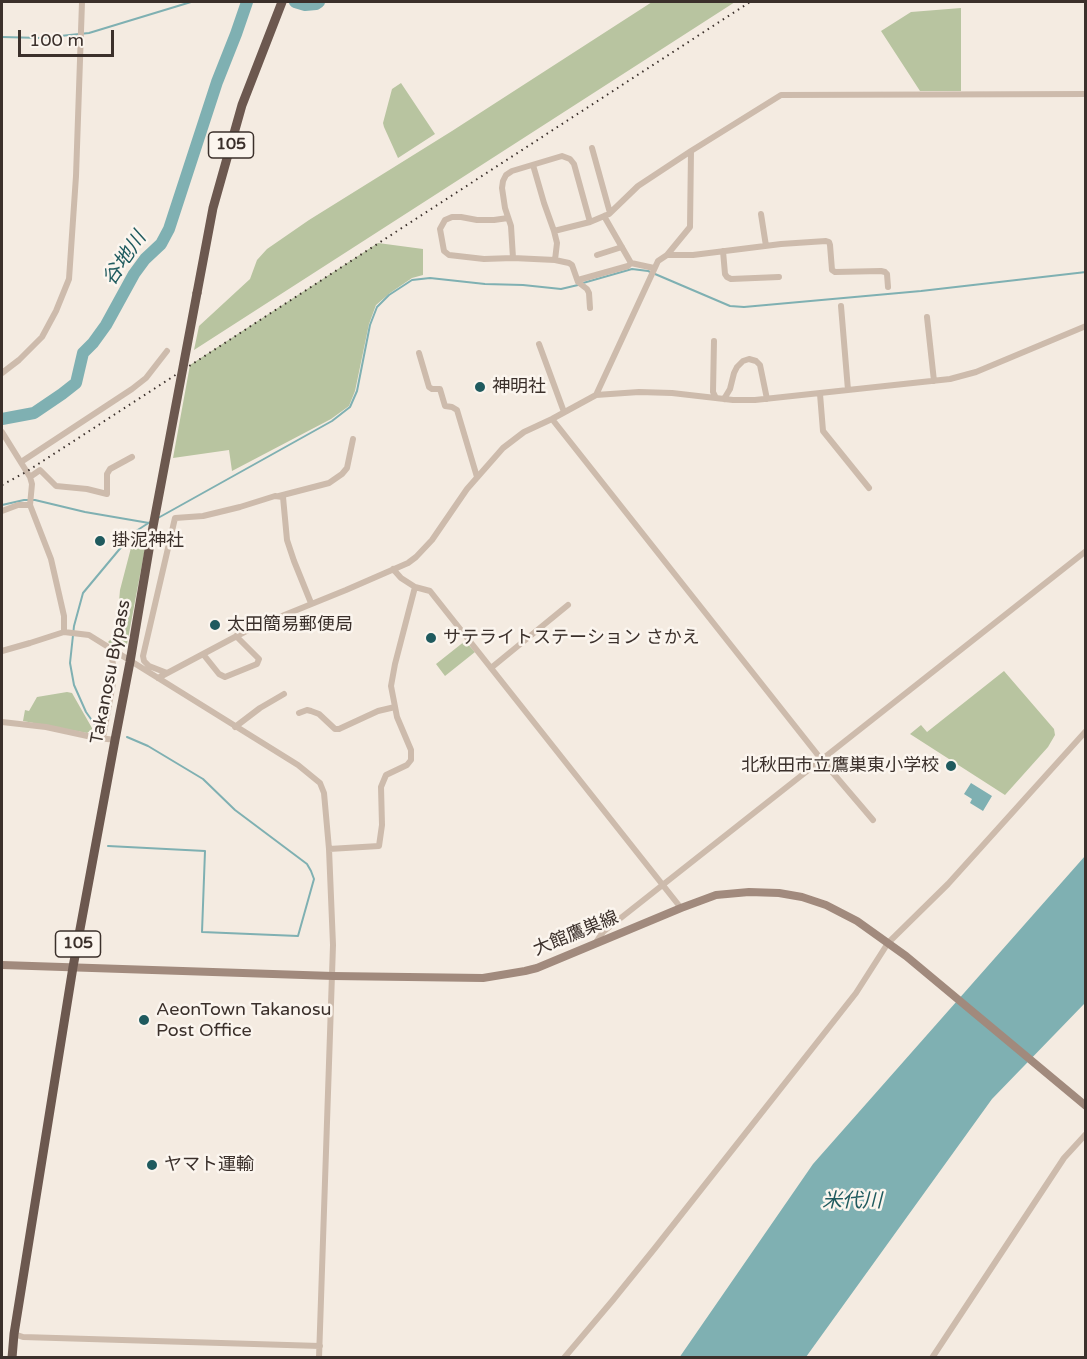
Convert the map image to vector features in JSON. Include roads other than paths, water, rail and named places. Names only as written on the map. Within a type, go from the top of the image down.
[{"type":"highway","name":"Takanosu Bypass","points":[[12,1358],[73,968],[213,208],[242,105],[282,2]]},
{"type":"main road","name":"大館鷹巣線","points":[[2,964],[333,976],[483,978],[537,968],[716,895],[749,892],[779,893],[802,897],[826,905],[857,921],[906,956],[1086,1106]]},
{"type":"street","points":[[2,373],[42,337],[69,279],[76,176],[82,2]]},
{"type":"street","points":[[554,231],[607,215],[638,186],[781,95],[1086,94]]},
{"type":"street","points":[[592,148],[607,215],[622,247],[631,263],[652,272]]},
{"type":"street","points":[[596,395],[657,261],[667,255],[690,227],[691,151]]},
{"type":"street","points":[[513,258],[511,226],[503,198],[503,181],[512,171],[562,156],[570,159],[574,164],[590,222]]},
{"type":"street","points":[[533,165],[557,243],[555,260]]},
{"type":"street","points":[[761,214],[766,246]]},
{"type":"street","points":[[508,218],[477,220],[461,217],[445,220],[440,229],[444,251],[448,255],[484,260],[513,258],[569,262],[579,283],[589,293],[590,308]]},
{"type":"street","points":[[667,255],[693,255],[826,241],[830,245],[832,270],[835,272],[881,270],[887,274],[888,287]]},
{"type":"street","points":[[597,255],[622,247]]},
{"type":"street","points":[[723,251],[725,274],[731,279],[779,277]]},
{"type":"street","points":[[579,283],[631,263]]},
{"type":"street","points":[[841,306],[849,390]]},
{"type":"street","points":[[927,316],[934,381]]},
{"type":"street","points":[[158,678],[250,629],[408,563],[432,540],[438,528],[477,477],[503,448],[524,432],[596,395],[639,392],[733,400],[767,399],[950,379],[976,372],[1086,327]]},
{"type":"street","points":[[714,341],[713,392],[720,399]]},
{"type":"street","points":[[539,344],[564,412]]},
{"type":"street","points":[[21,462],[132,389],[146,378],[167,351]]},
{"type":"street","points":[[419,353],[429,387],[440,389],[446,406],[457,410],[477,477]]},
{"type":"street","points":[[720,399],[730,389],[737,367],[749,359],[756,360],[760,365],[767,399]]},
{"type":"street","points":[[820,394],[823,431],[869,488]]},
{"type":"street","points":[[552,419],[821,759],[873,820]]},
{"type":"street","points":[[2,432],[30,477],[32,484],[30,504],[51,559],[64,616],[64,632]]},
{"type":"street","points":[[278,497],[329,483],[342,474],[347,468],[353,439]]},
{"type":"street","points":[[30,477],[40,470],[56,486],[87,489],[107,494],[107,474],[110,469],[132,457]]},
{"type":"street","points":[[167,673],[149,666],[143,656],[175,518],[202,516],[275,496],[283,497],[287,540],[311,603]]},
{"type":"street","points":[[2,511],[30,504]]},
{"type":"street","points":[[595,944],[603,932],[1086,551]]},
{"type":"street","points":[[393,569],[401,578],[415,587],[430,591],[681,908]]},
{"type":"street","points":[[329,849],[379,846],[382,825],[381,787],[386,774],[407,765],[411,760],[411,750],[397,717],[392,686],[395,664],[415,587]]},
{"type":"street","points":[[491,668],[568,605]]},
{"type":"street","points":[[2,651],[64,632],[89,636],[298,765],[320,783],[324,793],[329,849],[333,976],[319,1358]]},
{"type":"street","points":[[203,654],[219,674],[225,677],[256,664],[259,659],[236,636]]},
{"type":"street","points":[[103,738],[113,683],[110,649]]},
{"type":"street","points":[[235,727],[284,694]]},
{"type":"street","points":[[299,713],[307,710],[319,714],[335,729],[339,729],[378,711],[395,707]]},
{"type":"street","points":[[2,722],[46,727],[115,740]]},
{"type":"street","points":[[564,1358],[655,1248],[856,993],[888,943],[948,884],[1086,730]]},
{"type":"street","points":[[932,1358],[1064,1158],[1086,1134]]},
{"type":"street","points":[[14,1334],[23,1337],[320,1346]]},
{"type":"water","points":[[971,783],[992,796],[983,811],[970,803],[972,799],[964,794]]},
{"type":"water","name":"米代川","points":[[1085,856],[1085,1003],[992,1099],[806,1357],[679,1358],[813,1164]]},
{"type":"waterway","points":[[2,37],[41,38],[89,33],[191,2]]},
{"type":"waterway","name":"谷地川","points":[[2,419],[34,413],[76,383],[83,353],[106,325],[134,274],[145,259],[161,244],[169,229],[217,82],[247,2]]},
{"type":"waterway","name":"谷地川","points":[[295,2],[305,5],[319,2]]},
{"type":"waterway","points":[[583,283],[632,269],[648,271],[730,306],[744,307],[921,291],[1086,272]]},
{"type":"waterway","points":[[158,518],[332,421],[350,407],[357,391],[370,325],[377,307],[389,295],[412,280],[430,278],[561,289],[578,285]]},
{"type":"waterway","points":[[2,505],[35,500],[85,512],[149,523]]},
{"type":"waterway","points":[[98,729],[86,712],[74,685],[70,663],[74,626],[83,593],[133,533],[150,522]]},
{"type":"waterway","points":[[108,846],[205,851],[202,932],[298,936],[314,879],[307,864],[235,810],[203,779],[148,746],[127,737]]},
{"type":"railway","points":[[2,485],[26,472],[750,2]]},
{"type":"place","name":"神明社","points":[[480,387]]},
{"type":"place","name":"掛泥神社","points":[[100,541]]},
{"type":"place","name":"太田簡易郵便局","points":[[215,625]]},
{"type":"place","name":"サテライトステーション さかえ","points":[[431,638]]},
{"type":"place","name":"北秋田市立鷹巣東小学校","points":[[951,766]]},
{"type":"place","name":"AeonTown Takanosu Post Office","points":[[144,1020]]},
{"type":"place","name":"ヤマト運輸","points":[[152,1165]]}]
